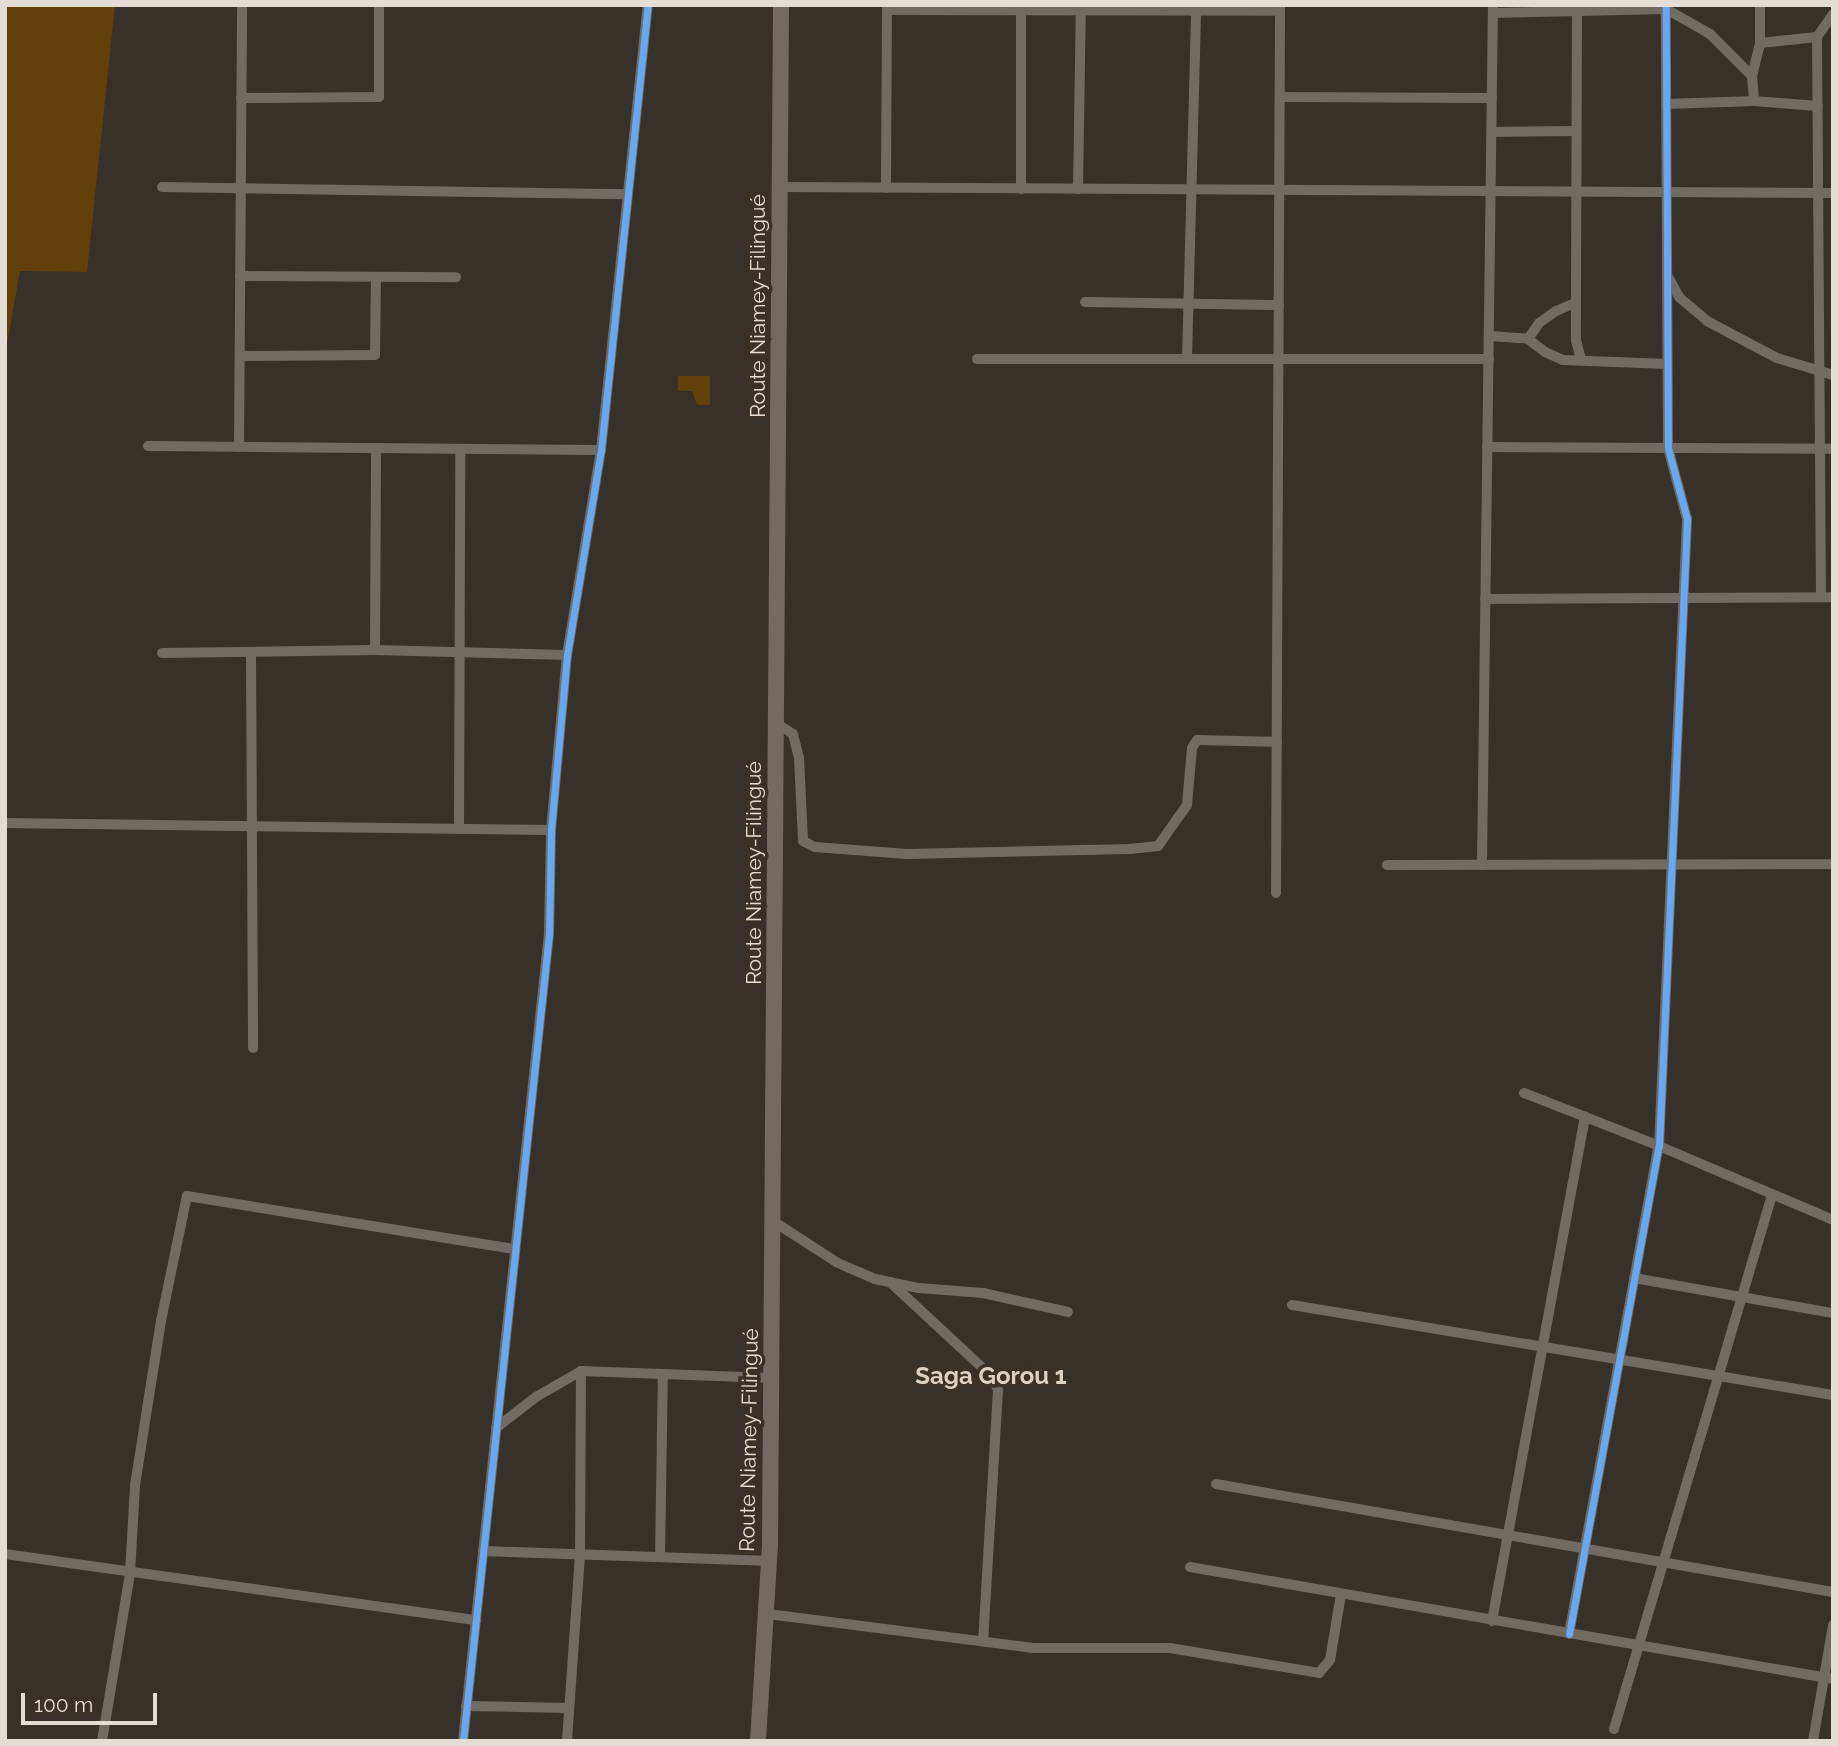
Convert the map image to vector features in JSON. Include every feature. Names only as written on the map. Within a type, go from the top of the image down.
[{"type":"main road","name":"Route Niamey-Filingué","points":[[758,1741],[768,1614],[769,1561],[781,5]]},
{"type":"street","points":[[239,447],[242,5]]},
{"type":"street","points":[[242,98],[379,97],[379,5]]},
{"type":"street","points":[[463,1741],[549,934],[551,830],[568,655],[601,450],[649,5]]},
{"type":"street","points":[[1754,101],[1752,76],[1760,43],[1759,5]]},
{"type":"street","points":[[1482,865],[1493,9],[1577,13],[1666,7],[1710,34],[1752,76]]},
{"type":"street","points":[[1569,1634],[1659,1146],[1687,519],[1668,448],[1666,7]]},
{"type":"street","points":[[886,188],[887,8],[1280,8],[1276,893]]},
{"type":"street","points":[[1021,8],[1021,189]]},
{"type":"street","points":[[1078,189],[1081,8]]},
{"type":"street","points":[[1187,359],[1196,8]]},
{"type":"street","points":[[1577,13],[1575,303],[1576,340],[1581,360]]},
{"type":"street","points":[[1821,597],[1817,37],[1833,14]]},
{"type":"street","points":[[1760,43],[1817,37]]},
{"type":"street","points":[[1280,97],[1492,98]]},
{"type":"street","points":[[1666,104],[1754,101],[1818,106]]},
{"type":"street","points":[[1492,132],[1575,131]]},
{"type":"street","points":[[162,187],[628,194]]},
{"type":"street","points":[[780,187],[1833,193]]},
{"type":"street","points":[[1667,275],[1680,298],[1707,321],[1777,358],[1833,375]]},
{"type":"street","points":[[240,276],[456,277]]},
{"type":"street","points":[[240,356],[375,355],[376,277]]},
{"type":"street","points":[[1085,303],[1279,305]]},
{"type":"street","points":[[1528,339],[1539,323],[1556,311],[1575,303]]},
{"type":"street","points":[[1489,336],[1528,339],[1545,352],[1563,360],[1667,364]]},
{"type":"street","points":[[977,359],[1489,359]]},
{"type":"street","points":[[148,446],[601,450]]},
{"type":"street","points":[[1487,447],[1833,449]]},
{"type":"street","points":[[375,650],[376,448]]},
{"type":"street","points":[[459,830],[460,449]]},
{"type":"street","points":[[1485,599],[1833,597]]},
{"type":"street","points":[[162,653],[375,650],[568,655]]},
{"type":"street","points":[[251,653],[253,1048]]},
{"type":"street","points":[[776,723],[793,734],[799,758],[803,841],[816,847],[907,854],[1130,849],[1158,846],[1187,804],[1192,748],[1197,740],[1277,742]]},
{"type":"street","points":[[5,823],[551,830]]},
{"type":"street","points":[[1387,865],[1833,864]]},
{"type":"street","points":[[1524,1093],[1659,1146],[1833,1220]]},
{"type":"street","points":[[1492,1621],[1585,1117]]},
{"type":"street","points":[[1614,1729],[1772,1195]]},
{"type":"street","points":[[102,1741],[130,1573],[135,1485],[162,1321],[187,1196],[515,1249]]},
{"type":"street","points":[[773,1221],[838,1263],[890,1282],[919,1288],[983,1293],[1068,1312]]},
{"type":"street","points":[[1634,1278],[1833,1313]]},
{"type":"street","points":[[890,1282],[992,1376],[998,1390],[983,1642]]},
{"type":"street","points":[[1292,1305],[1833,1395]]},
{"type":"street","points":[[496,1428],[537,1397],[581,1371],[771,1378]]},
{"type":"street","points":[[568,1741],[568,1708],[580,1555],[581,1371]]},
{"type":"street","points":[[660,1558],[663,1374]]},
{"type":"street","points":[[1216,1485],[1833,1592]]},
{"type":"street","points":[[483,1551],[769,1561]]},
{"type":"street","points":[[5,1554],[476,1620]]},
{"type":"street","points":[[1190,1567],[1828,1679]]},
{"type":"street","points":[[768,1614],[1032,1648],[1170,1648],[1319,1673],[1330,1660],[1341,1594]]},
{"type":"street","points":[[1812,1741],[1828,1679],[1833,1625]]},
{"type":"street","points":[[467,1706],[568,1708]]},
{"type":"shaded area","points":[[5,5],[115,5],[87,272],[20,271],[5,355]]},
{"type":"shaded area","points":[[678,376],[710,376],[710,405],[697,405],[692,391],[678,391]]},
{"type":"cycle path","points":[[463,1741],[549,934],[551,830],[567,655],[601,450],[648,5]]},
{"type":"cycle path","points":[[1569,1634],[1659,1146],[1687,519],[1668,448],[1666,5]]},
{"type":"district","name":"Saga Gorou 1","points":[[991,1376]]}]
